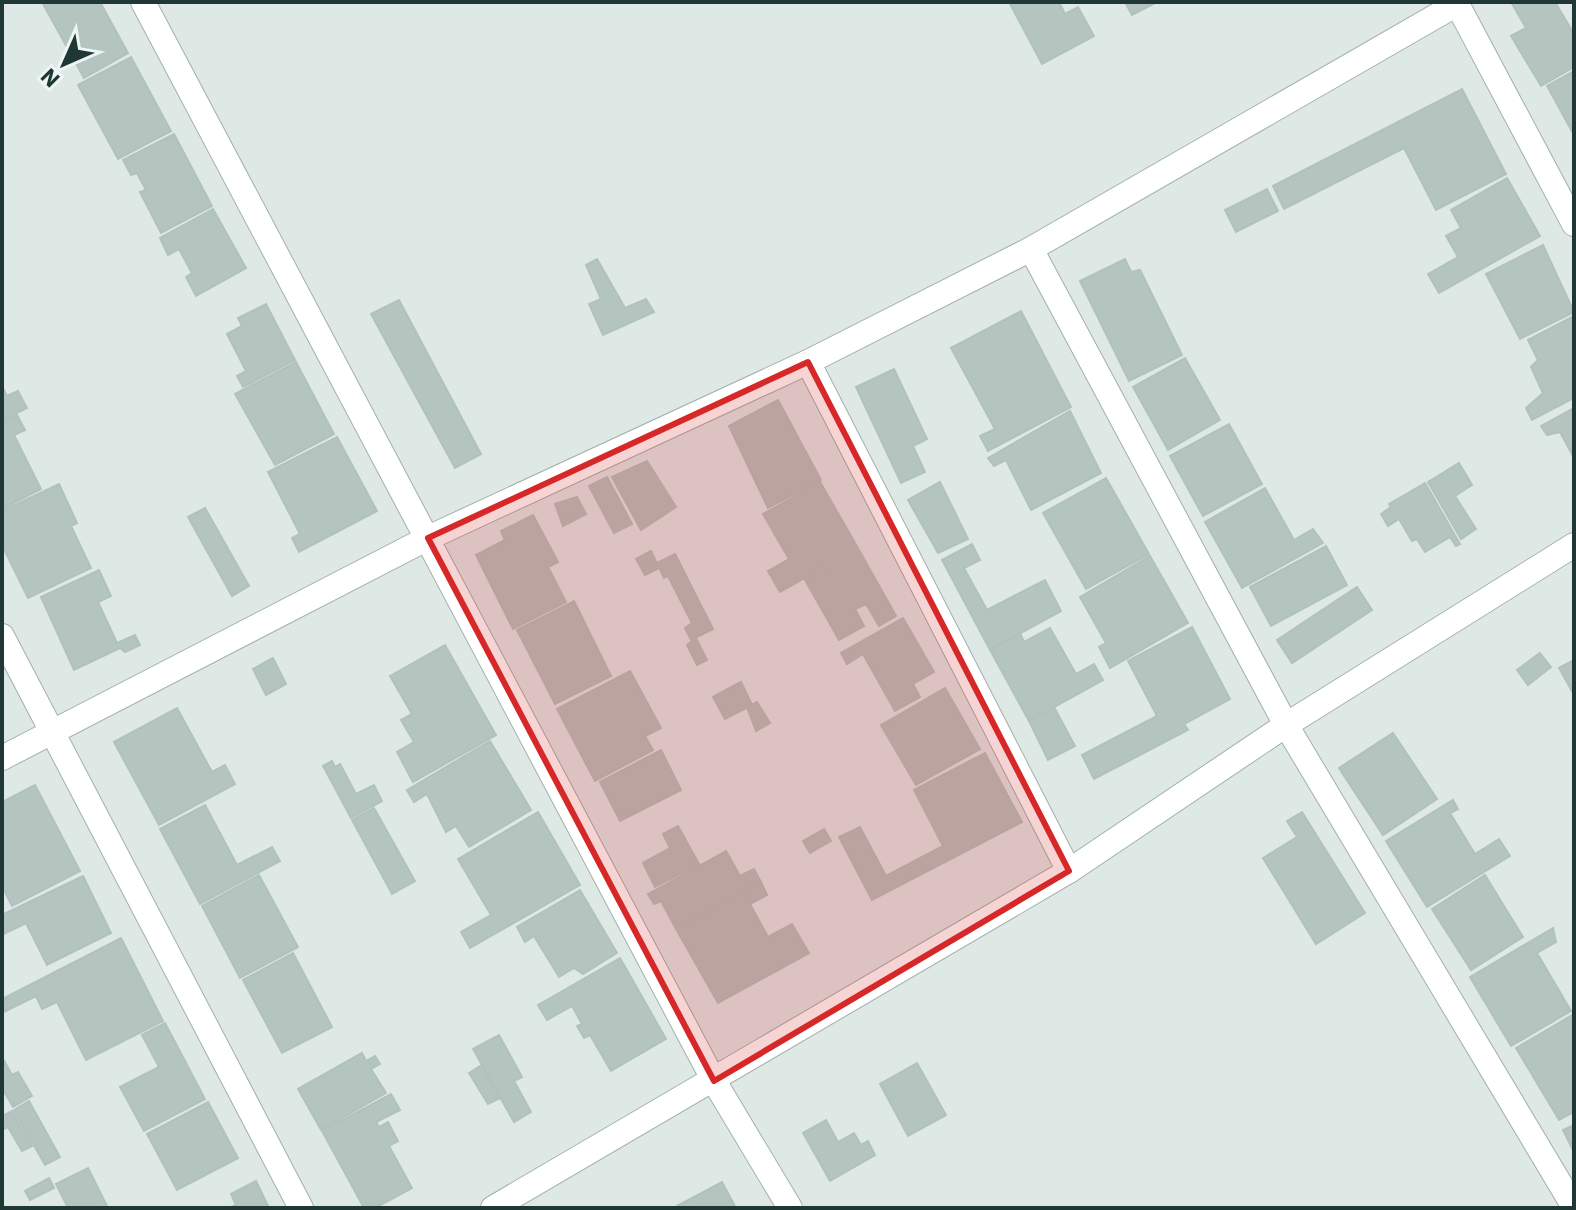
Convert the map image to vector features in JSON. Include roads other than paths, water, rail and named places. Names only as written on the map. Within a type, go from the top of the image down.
[{"type":"street","points":[[143,2],[714,1081],[790,1208]]},
{"type":"street","points":[[2,758],[428,538],[808,362],[1031,249],[1457,3],[1574,224]]},
{"type":"street","points":[[1031,249],[1286,725],[1574,1207]]},
{"type":"street","points":[[808,362],[1069,871]]},
{"type":"street","points":[[493,1208],[1069,871],[1286,725],[1574,545]]},
{"type":"street","points":[[2,636],[301,1208]]}]
